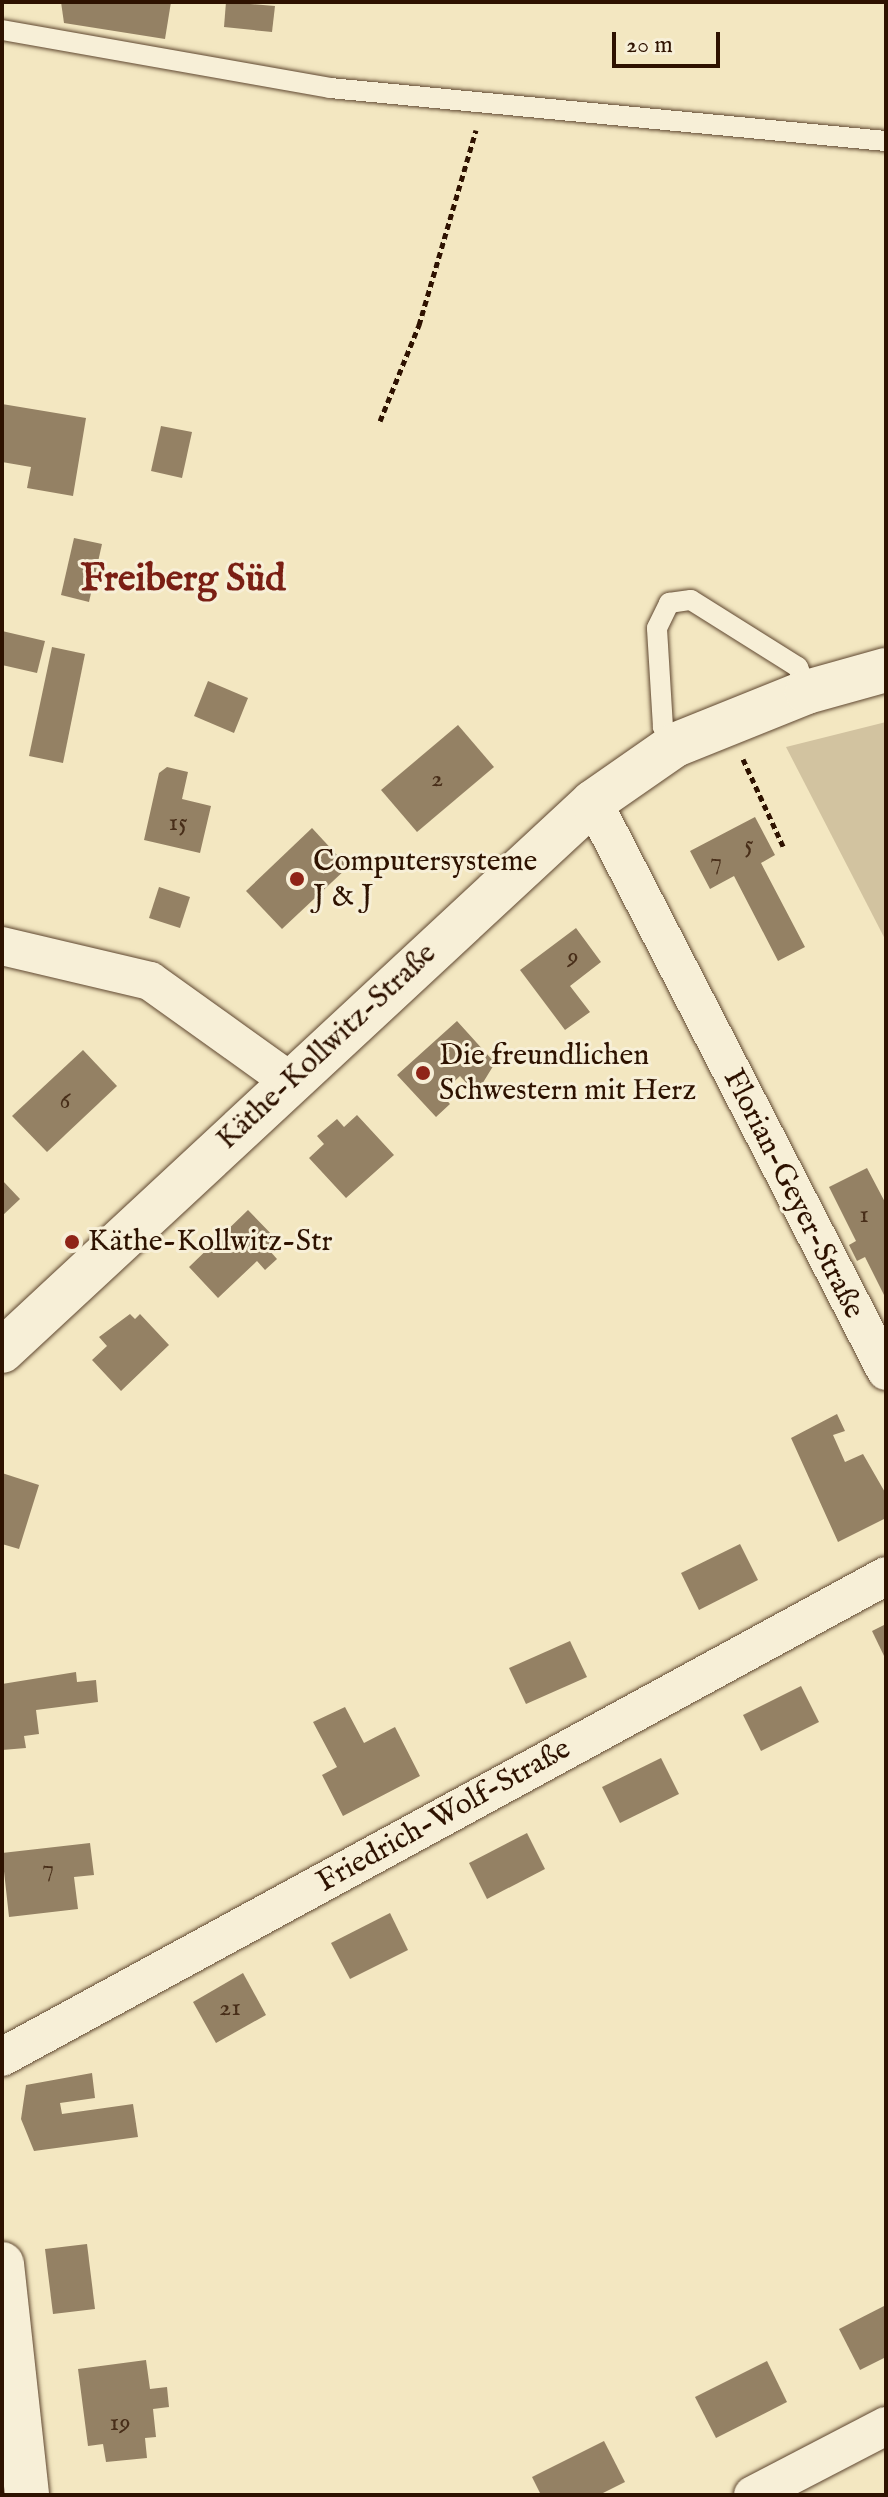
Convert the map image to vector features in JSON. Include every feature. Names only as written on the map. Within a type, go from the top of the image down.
[{"type":"street","name":"Käthe-Kollwitz-Straße","points":[[2,1351],[593,802],[675,745],[807,692],[886,670]]},
{"type":"street","name":"Florian-Geyer-Straße","points":[[593,802],[886,1371]]},
{"type":"street","points":[[2,946],[150,981],[291,1082]]},
{"type":"street","name":"Friedrich-Wolf-Straße","points":[[2,2057],[886,1576]]},
{"type":"street","points":[[2,2264],[27,2495]]},
{"type":"street","points":[[753,2495],[886,2426]]},
{"type":"lane","points":[[2,30],[330,88],[886,141]]},
{"type":"lane","points":[[675,745],[663,727],[657,628],[669,603],[691,600],[798,667],[807,692]]},
{"type":"path","points":[[380,421],[419,325],[484,103]]},
{"type":"path","points":[[748,770],[783,846]]},
{"type":"shaded area","points":[[886,722],[886,941],[786,747]]},
{"type":"building","points":[[61,2],[171,2],[165,39],[64,23]]},
{"type":"building","points":[[226,2],[275,6],[272,32],[224,27]]},
{"type":"building","points":[[2,404],[86,418],[73,496],[27,488],[31,467],[2,462]]},
{"type":"building","points":[[161,426],[192,432],[182,478],[151,471]]},
{"type":"building","points":[[74,538],[102,544],[89,602],[61,595]]},
{"type":"building","points":[[2,631],[45,641],[37,673],[2,665]]},
{"type":"building","points":[[52,647],[85,654],[63,763],[29,756]]},
{"type":"building","points":[[208,681],[248,698],[234,733],[194,716]]},
{"type":"building","points":[[458,725],[494,767],[417,832],[381,790]]},
{"type":"building","points":[[167,767],[188,772],[182,799],[211,806],[200,853],[144,840],[159,773]]},
{"type":"building","points":[[755,817],[775,855],[761,863],[805,947],[778,961],[734,876],[710,889],[690,851]]},
{"type":"building","name":"Computersysteme J & J","points":[[312,828],[348,867],[282,929],[246,891]]},
{"type":"building","points":[[159,887],[190,897],[180,928],[149,918]]},
{"type":"building","points":[[576,928],[601,962],[570,986],[590,1012],[565,1030],[520,970]]},
{"type":"building","points":[[457,1021],[495,1063],[476,1094],[460,1076],[441,1094],[450,1104],[436,1117],[397,1075]]},
{"type":"building","points":[[83,1050],[117,1086],[47,1152],[12,1116]]},
{"type":"building","points":[[357,1115],[394,1155],[346,1198],[309,1158],[324,1144],[317,1136],[337,1119],[344,1127]]},
{"type":"building","points":[[867,1168],[886,1204],[886,1299],[865,1257],[857,1261],[849,1245],[856,1241],[829,1187]]},
{"type":"building","points":[[2,1180],[20,1199],[2,1216]]},
{"type":"building","points":[[248,1210],[278,1241],[269,1250],[277,1259],[265,1270],[257,1261],[218,1298],[189,1267]]},
{"type":"building","points":[[130,1314],[135,1319],[140,1314],[169,1345],[121,1391],[92,1360],[107,1346],[99,1337]]},
{"type":"building","points":[[837,1414],[845,1431],[833,1435],[845,1462],[863,1454],[886,1494],[886,1518],[838,1542],[791,1438]]},
{"type":"building","points":[[2,1473],[39,1485],[19,1549],[2,1544]]},
{"type":"building","points":[[740,1544],[758,1580],[699,1610],[681,1573]]},
{"type":"building","points":[[886,1624],[886,1660],[872,1631]]},
{"type":"building","points":[[570,1641],[587,1677],[526,1704],[509,1668]]},
{"type":"building","points":[[76,1672],[77,1682],[96,1680],[98,1702],[36,1710],[39,1734],[24,1736],[26,1748],[2,1750],[2,1684]]},
{"type":"building","points":[[801,1686],[819,1722],[761,1751],[743,1715]]},
{"type":"building","points":[[345,1707],[364,1743],[395,1727],[420,1776],[343,1816],[322,1775],[337,1767],[313,1722]]},
{"type":"building","points":[[661,1758],[679,1794],[620,1823],[602,1787]]},
{"type":"building","points":[[527,1833],[545,1869],[487,1899],[469,1863]]},
{"type":"building","points":[[90,1843],[94,1875],[74,1877],[78,1909],[9,1917],[2,1853]]},
{"type":"building","points":[[390,1913],[408,1950],[350,1979],[331,1943]]},
{"type":"building","points":[[243,1973],[266,2015],[216,2043],[193,2002]]},
{"type":"building","points":[[92,2073],[95,2098],[60,2103],[62,2114],[133,2104],[138,2137],[34,2151],[21,2119],[26,2085]]},
{"type":"building","points":[[87,2244],[95,2309],[53,2314],[45,2249]]},
{"type":"building","points":[[886,2305],[886,2357],[860,2370],[839,2329]]},
{"type":"building","points":[[146,2360],[150,2389],[167,2387],[169,2407],[153,2409],[156,2437],[145,2438],[147,2458],[106,2462],[103,2444],[88,2446],[78,2369]]},
{"type":"building","points":[[767,2361],[787,2402],[716,2438],[695,2397]]},
{"type":"building","points":[[604,2441],[625,2482],[599,2495],[541,2495],[532,2477]]},
{"type":"place","name":"Computersysteme J & J","points":[[297,879]]},
{"type":"place","name":"Die freundlichen Schwestern mit Herz","points":[[423,1073]]},
{"type":"place","name":"Käthe-Kollwitz-Str","points":[[72,1242]]},
{"type":"district","name":"Freiberg Süd","points":[[183,581]]}]
